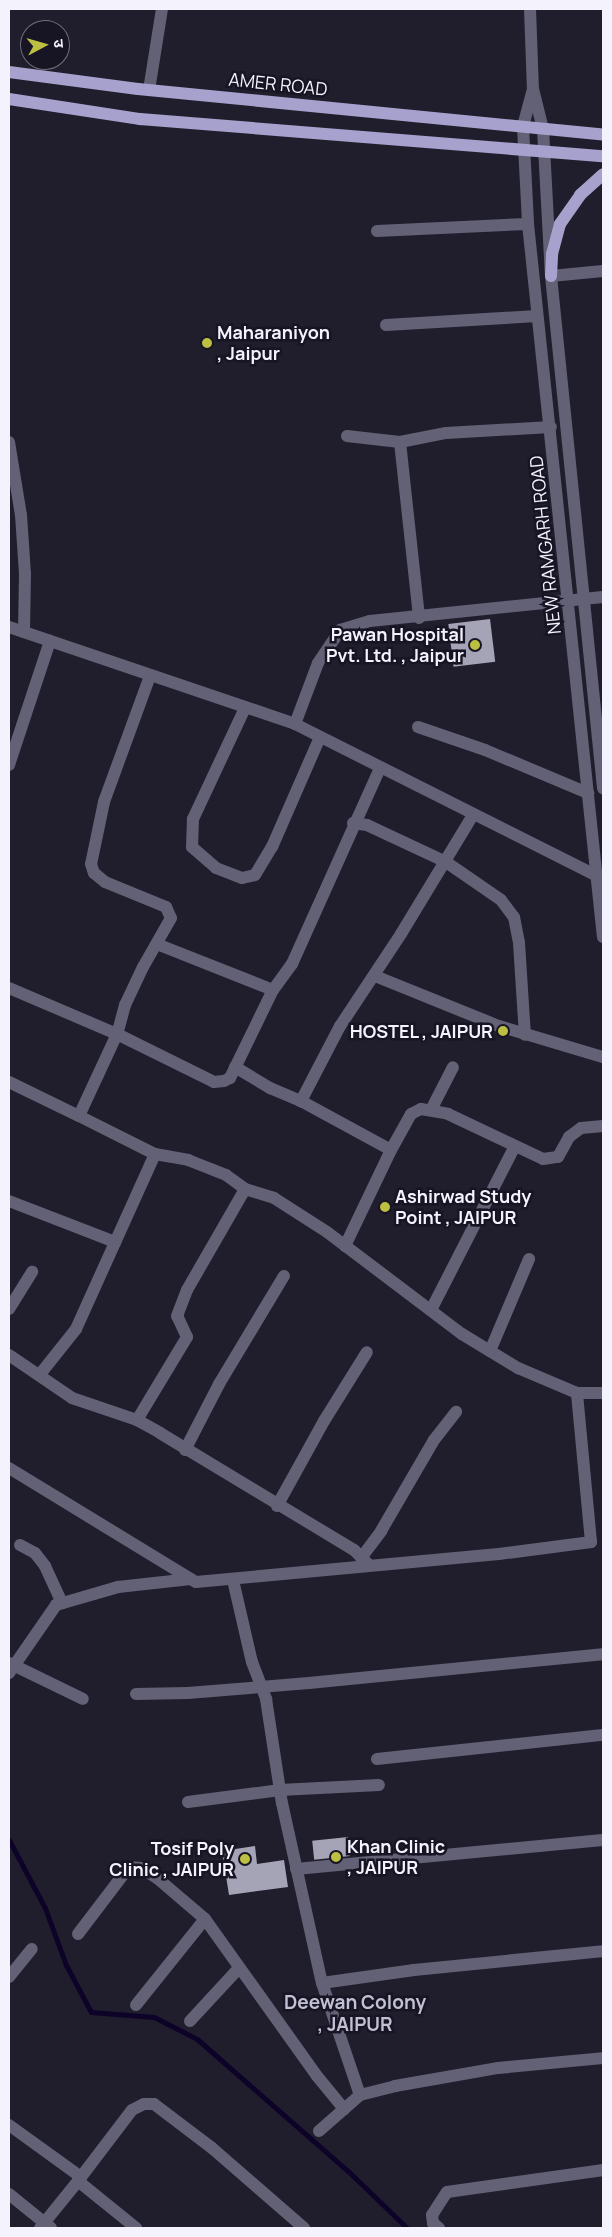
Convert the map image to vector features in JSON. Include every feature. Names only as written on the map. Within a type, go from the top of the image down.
[{"type":"main road","name":"AMER ROAD","points":[[9,72],[149,90],[603,134]]},
{"type":"main road","points":[[9,99],[140,119],[603,156]]},
{"type":"main road","points":[[551,276],[552,254],[560,224],[580,195],[603,174]]},
{"type":"street","points":[[149,90],[162,9]]},
{"type":"street","points":[[530,9],[533,89]]},
{"type":"street","name":"NEW RAMGARH ROAD","points":[[533,89],[523,127],[522,150],[528,224],[588,793],[600,881],[603,937]]},
{"type":"street","name":"NEW RAMGARH ROAD","points":[[533,89],[543,129],[551,276],[583,599],[600,734],[603,788]]},
{"type":"street","points":[[377,231],[528,224]]},
{"type":"street","points":[[551,276],[603,271]]},
{"type":"street","points":[[386,325],[537,316]]},
{"type":"street","points":[[347,436],[400,442],[446,433],[550,427]]},
{"type":"street","points":[[9,442],[21,515],[25,574],[24,632]]},
{"type":"street","points":[[400,442],[419,618]]},
{"type":"street","points":[[295,724],[318,662],[340,630],[370,621],[419,618],[603,597]]},
{"type":"street","points":[[9,627],[295,724],[600,881]]},
{"type":"street","points":[[9,765],[50,641]]},
{"type":"street","points":[[80,1116],[117,1034],[125,1005],[171,918],[166,907],[105,882],[94,873],[92,864],[104,802],[150,676]]},
{"type":"street","points":[[245,708],[193,819],[192,847],[216,868],[242,878],[255,875],[272,847],[320,737]]},
{"type":"street","points":[[418,727],[485,750],[588,793]]},
{"type":"street","points":[[9,988],[117,1034],[214,1082],[230,1078],[273,990],[295,956],[353,823],[380,768]]},
{"type":"street","points":[[301,1101],[318,1063],[446,862],[472,815]]},
{"type":"street","points":[[353,823],[382,832],[446,862],[501,900],[514,917],[525,1035]]},
{"type":"street","points":[[157,944],[273,990]]},
{"type":"street","points":[[375,976],[449,1008],[525,1035],[603,1057]]},
{"type":"street","points":[[235,1067],[270,1088],[301,1101],[391,1150]]},
{"type":"street","points":[[431,1110],[453,1067]]},
{"type":"street","points":[[9,1082],[155,1154],[188,1160],[226,1175],[245,1189],[274,1198],[345,1246],[431,1310],[518,1368],[577,1393],[603,1393]]},
{"type":"street","points":[[345,1246],[391,1150],[411,1114],[421,1109],[448,1114],[515,1146],[550,1160],[558,1157],[568,1137],[581,1128],[603,1126]]},
{"type":"street","points":[[431,1310],[515,1146]]},
{"type":"street","points":[[41,1374],[76,1328],[155,1154]]},
{"type":"street","points":[[137,1420],[187,1337],[177,1316],[187,1290],[245,1189]]},
{"type":"street","points":[[9,1201],[116,1242]]},
{"type":"street","points":[[490,1351],[529,1259]]},
{"type":"street","points":[[9,1308],[32,1272]]},
{"type":"street","points":[[185,1450],[219,1384],[284,1276]]},
{"type":"street","points":[[277,1506],[324,1421],[367,1352]]},
{"type":"street","points":[[9,1355],[41,1374],[72,1398],[137,1420],[365,1561]]},
{"type":"street","points":[[9,1468],[196,1582],[233,1580],[365,1561],[591,1542],[577,1393]]},
{"type":"street","points":[[365,1561],[434,1440],[456,1412]]},
{"type":"street","points":[[20,1545],[35,1554],[44,1566],[62,1603]]},
{"type":"street","points":[[83,1699],[10,1667],[56,1605],[118,1587],[191,1579]]},
{"type":"street","points":[[233,1580],[260,1686],[266,1699],[280,1790],[322,1983],[360,2095]]},
{"type":"street","points":[[136,1694],[188,1693],[603,1654]]},
{"type":"street","points":[[377,1759],[603,1735]]},
{"type":"street","points":[[188,1802],[280,1790],[379,1785]]},
{"type":"street","points":[[296,1869],[603,1840]]},
{"type":"street","points":[[78,1934],[124,1871],[135,1866],[157,1878],[205,1918],[239,1968],[344,2108]]},
{"type":"street","points":[[136,2005],[205,1918]]},
{"type":"street","points":[[9,1977],[32,1949]]},
{"type":"street","points":[[322,1983],[414,1970],[603,1951]]},
{"type":"street","points":[[190,2021],[239,1968]]},
{"type":"street","points":[[319,2130],[360,2095],[498,2068],[603,2058]]},
{"type":"street","points":[[9,2194],[45,2226],[132,2110],[144,2104],[154,2104],[212,2148],[304,2228]]},
{"type":"street","points":[[9,2124],[80,2179],[136,2228]]},
{"type":"street","points":[[439,2228],[433,2223],[432,2215],[447,2192],[603,2170]]},
{"type":"building","points":[[490,619],[495,662],[454,667],[448,624]]},
{"type":"building","points":[[348,1837],[350,1856],[314,1860],[312,1841]]},
{"type":"building","points":[[255,1846],[257,1864],[284,1860],[288,1887],[229,1895],[222,1851]]},
{"type":"waterway","points":[[9,1840],[45,1908],[66,1965],[91,2012],[154,2017],[197,2039],[348,2171],[407,2228]]},
{"type":"place","name":"Maharaniyon , Jaipur","points":[[207,343]]},
{"type":"place","name":"Pawan Hospital Pvt. Ltd. , Jaipur","points":[[475,645]]},
{"type":"place","name":"HOSTEL , JAIPUR","points":[[503,1031]]},
{"type":"place","name":"Ashirwad Study Point , JAIPUR","points":[[385,1207]]},
{"type":"place","name":"Khan Clinic , JAIPUR","points":[[336,1857]]},
{"type":"place","name":"Tosif Poly Clinic , JAIPUR","points":[[245,1859]]},
{"type":"district","name":"Deewan Colony , JAIPUR","points":[[355,2014]]}]
